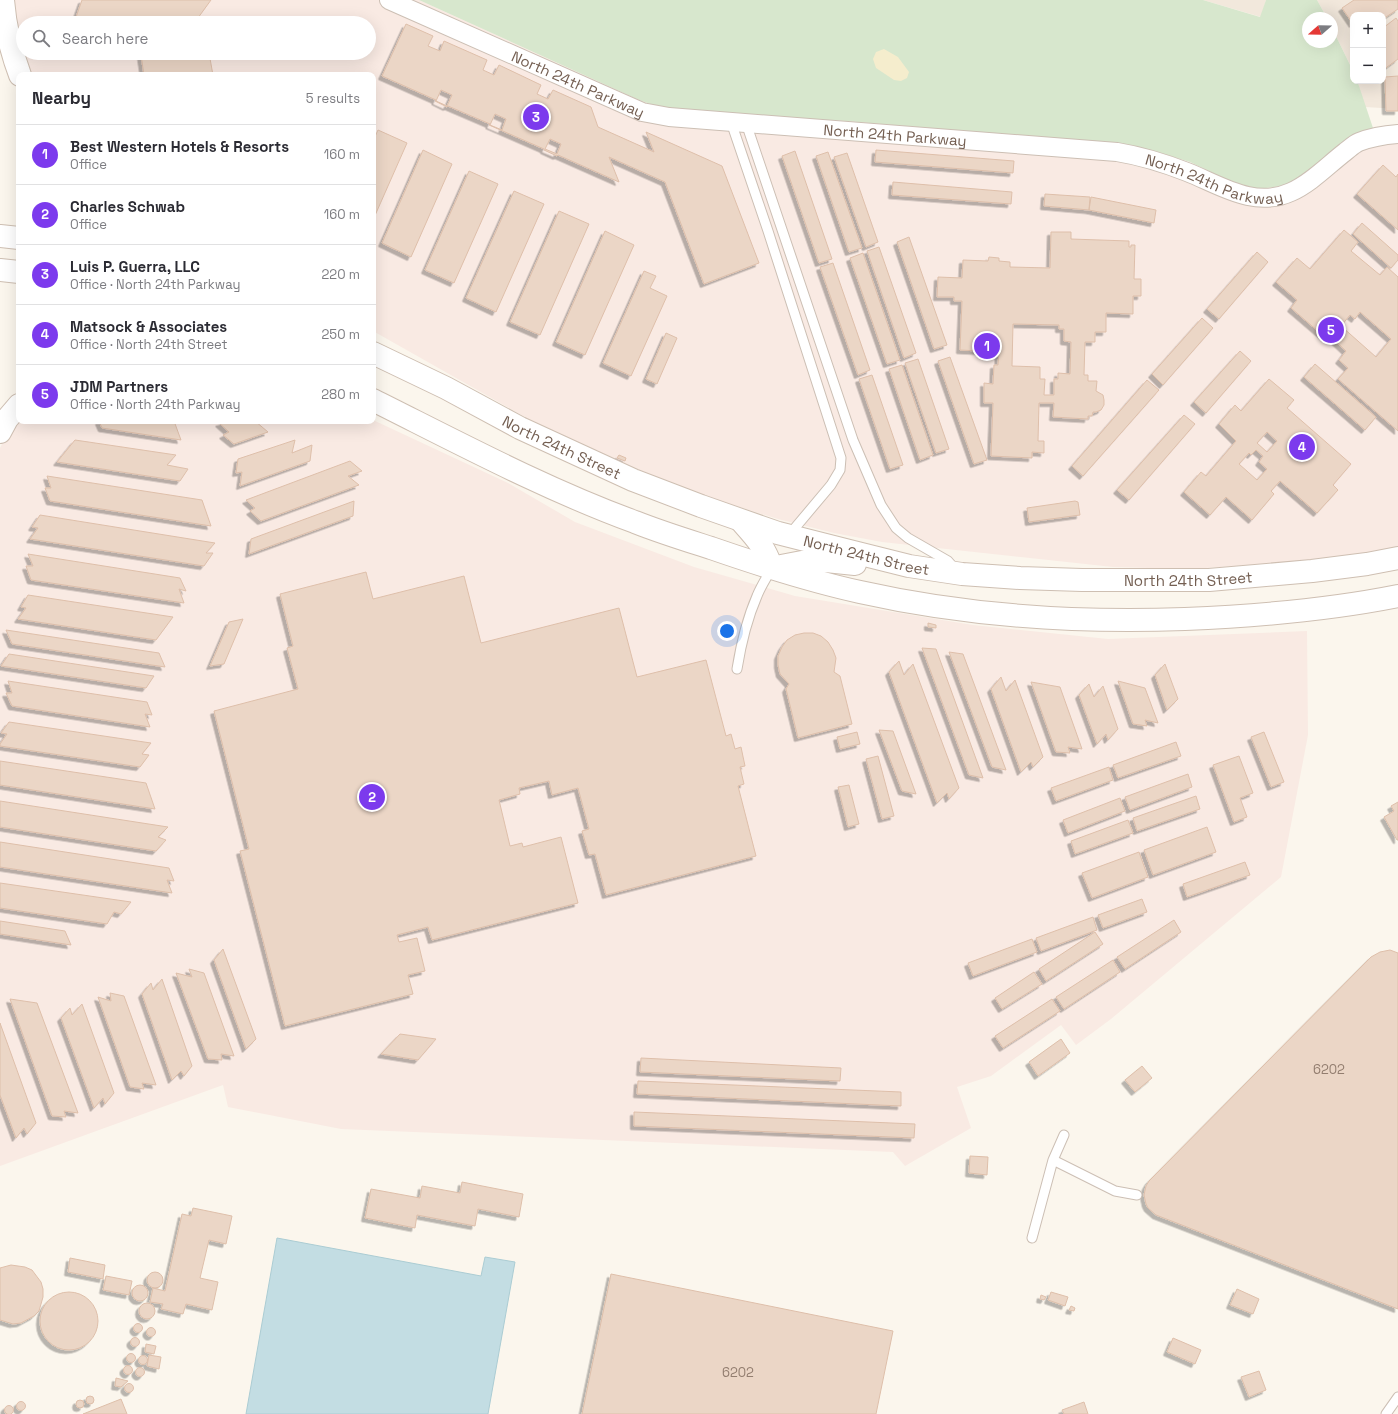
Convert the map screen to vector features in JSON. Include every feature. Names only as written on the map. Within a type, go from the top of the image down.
[{"type":"main road","points":[[3,0],[7,33],[12,55],[19,72]]},
{"type":"main road","points":[[0,236],[16,238]]},
{"type":"main road","points":[[0,270],[16,272]]},
{"type":"main road","points":[[376,339],[426,372],[446,388]]},
{"type":"main road","name":"North 24th Street","points":[[376,354],[446,388],[520,428],[640,482],[701,506],[789,536],[909,566],[959,573],[1020,578],[1082,580],[1210,580],[1312,571],[1367,564],[1398,558]]},
{"type":"main road","points":[[376,401],[541,483],[635,522],[772,568],[860,592],[910,602],[948,609],[1041,617],[1144,620],[1286,613],[1398,596]]},
{"type":"main road","points":[[0,432],[16,409]]},
{"type":"main road","points":[[740,520],[760,542],[772,568]]},
{"type":"main road","points":[[772,568],[802,562],[826,561],[906,571],[932,569]]},
{"type":"street","name":"North 24th Parkway","points":[[390,0],[642,112],[669,117],[1117,152],[1153,160],[1188,172],[1228,191],[1248,196],[1266,198],[1290,193],[1302,186],[1358,142],[1377,136],[1398,134]]},
{"type":"lane","points":[[738,122],[768,231],[841,458],[840,470],[831,485],[789,536]]},
{"type":"lane","points":[[738,122],[854,440],[881,505],[896,528],[908,538],[948,561],[959,573]]},
{"type":"lane","points":[[738,669],[740,647],[750,616],[757,596],[772,568]]},
{"type":"lane","points":[[1032,1238],[1054,1160],[1064,1135]]},
{"type":"lane","points":[[1054,1160],[1115,1191],[1136,1195]]},
{"type":"lane","points":[[1386,1414],[1398,1397]]},
{"type":"shaded area","points":[[10,0],[419,0],[655,106],[745,116],[846,121],[1048,137],[1112,160],[1171,175],[1228,199],[1268,207],[1287,204],[1307,194],[1356,153],[1385,142],[1398,141],[1398,547],[1345,557],[1190,569],[1113,567],[882,542],[834,533],[778,519],[704,496],[609,459],[539,425],[376,333],[376,72],[26,72],[24,60],[376,60],[376,16],[16,16],[16,26]]},
{"type":"shaded area","points":[[1203,0],[1266,0],[1261,17]]},
{"type":"shaded area","points":[[1317,0],[1398,0],[1398,109],[1365,107],[1358,84],[1386,84],[1386,12],[1350,12],[1350,65],[1338,40],[1338,12],[1324,12]]},
{"type":"shaded area","points":[[376,421],[508,483],[575,522],[694,567],[795,596],[973,625],[1108,639],[1307,631],[1308,735],[1281,877],[1111,1019],[1076,1045],[1061,1025],[991,1076],[957,1087],[971,1128],[905,1166],[893,1152],[341,1129],[228,1107],[223,1085],[0,1166],[0,448],[11,427],[16,423],[376,424]]},
{"type":"green space","points":[[419,0],[1203,0],[1260,17],[1266,0],[1317,0],[1324,12],[1302,12],[1302,48],[1338,48],[1338,40],[1350,65],[1350,84],[1358,84],[1373,128],[1340,144],[1311,172],[1287,185],[1266,188],[1250,188],[1232,182],[1190,162],[1154,151],[1118,144],[846,121],[745,116],[668,110],[639,100]]},
{"type":"sand","points":[[884,49],[898,57],[909,72],[907,78],[901,81],[894,80],[876,68],[873,59],[876,52]]},
{"type":"water","points":[[277,1238],[481,1276],[485,1257],[515,1262],[488,1414],[246,1414]]},
{"type":"building","points":[[82,0],[211,0],[199,16],[76,16]]},
{"type":"building","points":[[1354,0],[1398,0],[1398,9],[1386,17],[1386,12],[1350,12],[1350,20],[1342,8]]},
{"type":"building","points":[[1396,18],[1398,21],[1398,59],[1386,68],[1386,48],[1386,26]]},
{"type":"building","points":[[406,24],[433,36],[428,46],[440,51],[444,41],[487,60],[483,70],[494,75],[499,65],[541,85],[537,94],[548,99],[553,90],[591,107],[598,127],[654,152],[646,132],[722,166],[759,263],[704,284],[665,182],[609,157],[619,182],[558,155],[557,156],[489,125],[490,124],[448,106],[447,107],[435,101],[436,100],[382,76]],"holes":[[[441,90],[452,95],[447,106],[436,101]],[[495,114],[506,119],[502,130],[490,125]],[[550,139],[561,144],[557,154],[545,149]]]},
{"type":"building","points":[[142,60],[210,60],[212,72],[144,72]]},
{"type":"building","points":[[1398,76],[1398,111],[1386,111],[1386,77]]},
{"type":"building","points":[[378,130],[407,143],[376,213],[376,134]]},
{"type":"building","points":[[423,150],[452,164],[411,257],[382,243]]},
{"type":"building","points":[[876,150],[1014,161],[1013,173],[875,162]]},
{"type":"building","points":[[795,151],[832,259],[819,263],[782,156]]},
{"type":"building","points":[[828,152],[862,248],[849,252],[816,156]]},
{"type":"building","points":[[847,153],[878,242],[866,247],[834,157]]},
{"type":"building","points":[[1383,165],[1396,177],[1398,174],[1398,230],[1357,194]]},
{"type":"building","points":[[469,171],[498,184],[454,283],[425,270]]},
{"type":"building","points":[[893,182],[1012,192],[1011,204],[892,195]]},
{"type":"building","points":[[514,191],[544,204],[496,312],[466,298]]},
{"type":"building","points":[[1045,194],[1090,197],[1089,210],[1044,206]]},
{"type":"building","points":[[1091,197],[1156,210],[1154,223],[1089,210]]},
{"type":"building","points":[[559,211],[589,224],[540,335],[510,322]]},
{"type":"building","points":[[1362,223],[1398,255],[1398,260],[1391,268],[1353,234]]},
{"type":"building","points":[[1344,230],[1358,242],[1351,251],[1380,275],[1387,267],[1398,277],[1398,431],[1338,379],[1348,368],[1339,360],[1346,351],[1329,335],[1326,338],[1291,308],[1297,300],[1276,282],[1297,258],[1310,269]],"holes":[[[1360,312],[1391,339],[1376,357],[1341,326],[1350,315],[1355,319]]]},
{"type":"building","points":[[605,231],[634,245],[585,355],[556,342]]},
{"type":"building","points":[[1051,232],[1071,232],[1071,239],[1129,241],[1129,247],[1131,247],[1131,245],[1135,245],[1134,279],[1141,279],[1141,296],[1133,296],[1133,314],[1106,313],[1106,332],[1095,332],[1095,342],[1085,342],[1084,375],[1088,375],[1088,381],[1097,381],[1096,391],[1103,395],[1104,400],[1104,405],[1101,410],[1093,412],[1092,416],[1088,416],[1088,419],[1053,417],[1054,403],[1039,403],[1038,441],[1044,441],[1044,453],[1032,452],[1032,458],[991,456],[993,403],[984,403],[984,383],[993,384],[994,365],[998,365],[999,352],[960,350],[962,301],[954,301],[954,297],[937,297],[938,277],[962,278],[963,260],[988,261],[989,257],[999,258],[999,261],[1010,262],[1010,267],[1050,268]],"holes":[[[1013,324],[1059,325],[1059,329],[1064,329],[1064,341],[1071,342],[1070,374],[1058,373],[1058,379],[1054,379],[1054,395],[1044,395],[1045,379],[1040,379],[1040,367],[1012,366]]]},
{"type":"building","points":[[909,237],[947,345],[934,349],[897,242]]},
{"type":"building","points":[[879,247],[916,353],[904,358],[867,251]]},
{"type":"building","points":[[1257,252],[1268,262],[1219,319],[1207,309]]},
{"type":"building","points":[[863,253],[900,360],[887,364],[850,258]]},
{"type":"building","points":[[833,263],[870,370],[858,375],[820,267]]},
{"type":"building","points":[[644,271],[656,276],[650,288],[667,296],[631,376],[603,363]]},
{"type":"building","points":[[1202,318],[1213,328],[1163,385],[1152,374]]},
{"type":"building","points":[[666,333],[677,338],[657,384],[646,379]]},
{"type":"building","points":[[1240,351],[1251,361],[1206,413],[1194,402]]},
{"type":"building","points":[[950,357],[987,460],[974,464],[938,361]]},
{"type":"building","points":[[918,359],[949,449],[936,453],[905,363]]},
{"type":"building","points":[[1315,364],[1376,417],[1365,430],[1304,377]]},
{"type":"building","points":[[902,365],[933,455],[920,460],[889,369]]},
{"type":"building","points":[[872,375],[903,465],[890,469],[859,379]]},
{"type":"building","points":[[1269,379],[1294,400],[1287,408],[1351,464],[1333,485],[1338,490],[1317,513],[1280,481],[1271,491],[1274,494],[1252,520],[1226,497],[1210,515],[1184,492],[1201,472],[1206,476],[1236,441],[1219,424],[1235,405],[1241,411]],"holes":[[[1267,432],[1277,441],[1267,452],[1257,443]],[[1256,450],[1263,456],[1259,462],[1267,469],[1257,480],[1239,464],[1249,453],[1251,455]]]},
{"type":"building","points":[[1147,380],[1159,390],[1083,476],[1072,466]]},
{"type":"building","points":[[1184,415],[1195,424],[1129,500],[1117,490]]},
{"type":"building","points":[[100,424],[175,424],[181,440],[102,428]]},
{"type":"building","points":[[220,424],[259,424],[268,432],[234,444],[223,435],[229,432]]},
{"type":"building","points":[[75,440],[176,455],[167,465],[188,469],[180,481],[57,462]]},
{"type":"building","points":[[295,440],[292,453],[312,445],[310,461],[240,486],[242,472],[236,473],[238,459]]},
{"type":"building","points":[[619,455],[626,458],[625,461],[617,458]]},
{"type":"building","points":[[350,461],[362,471],[348,476],[359,485],[261,521],[250,511],[255,508],[246,500]]},
{"type":"building","points":[[47,476],[202,500],[211,526],[50,501],[45,488],[51,488]]},
{"type":"building","points":[[354,501],[353,516],[249,554],[251,539]]},
{"type":"building","points":[[1075,501],[1078,502],[1080,515],[1029,522],[1027,508]]},
{"type":"building","points":[[40,515],[215,543],[206,553],[213,553],[204,566],[30,539],[38,528],[32,527]]},
{"type":"building","points":[[28,554],[180,578],[186,591],[179,589],[184,603],[31,580],[26,566],[33,566]]},
{"type":"building","points":[[366,572],[373,599],[464,576],[481,643],[619,608],[637,677],[706,660],[726,736],[731,734],[735,749],[741,747],[745,766],[740,767],[744,784],[738,786],[756,856],[606,895],[595,854],[589,855],[582,831],[589,829],[578,788],[552,795],[549,781],[519,788],[520,794],[499,800],[510,846],[522,843],[523,847],[561,837],[578,903],[432,940],[428,927],[397,935],[399,942],[417,938],[425,971],[408,975],[413,994],[285,1026],[240,851],[249,849],[214,711],[298,689],[287,648],[293,646],[280,594]]},
{"type":"building","points":[[28,595],[173,617],[156,640],[18,619],[26,608],[21,607]]},
{"type":"building","points":[[243,619],[224,664],[210,666],[229,622]]},
{"type":"building","points":[[928,623],[936,625],[936,628],[928,627]]},
{"type":"building","points":[[6,630],[159,653],[165,667],[12,644]]},
{"type":"building","points":[[813,633],[821,636],[828,642],[833,650],[836,658],[834,672],[840,676],[852,724],[798,738],[786,689],[789,684],[780,674],[778,656],[787,640],[795,635]]},
{"type":"building","points":[[922,648],[936,649],[983,778],[969,775]]},
{"type":"building","points":[[949,652],[963,654],[1006,770],[992,767]]},
{"type":"building","points":[[9,654],[154,676],[146,688],[1,666]]},
{"type":"building","points":[[899,661],[904,675],[913,664],[959,788],[949,799],[947,793],[937,803],[889,672]]},
{"type":"building","points":[[1165,664],[1178,699],[1167,710],[1155,675]]},
{"type":"building","points":[[1001,677],[1006,691],[1015,680],[1043,757],[1033,767],[1031,762],[1021,772],[991,689]]},
{"type":"building","points":[[8,681],[147,702],[152,715],[145,714],[150,727],[12,706],[6,693],[12,693]]},
{"type":"building","points":[[1118,681],[1145,688],[1158,723],[1145,720],[1147,726],[1133,724]]},
{"type":"building","points":[[1031,682],[1060,687],[1082,749],[1068,747],[1070,753],[1056,752]]},
{"type":"building","points":[[1089,684],[1094,697],[1103,686],[1118,729],[1108,740],[1106,734],[1097,744],[1079,695]]},
{"type":"building","points":[[9,722],[151,743],[142,754],[149,755],[140,767],[0,746],[7,734],[1,733]]},
{"type":"building","points":[[879,730],[893,731],[916,794],[902,791]]},
{"type":"building","points":[[857,732],[860,744],[840,749],[837,737]]},
{"type":"building","points":[[1264,732],[1284,782],[1271,787],[1251,737]]},
{"type":"building","points":[[1176,742],[1181,756],[1118,778],[1113,765]]},
{"type":"building","points":[[878,756],[894,816],[882,819],[866,759]]},
{"type":"building","points":[[1239,756],[1253,793],[1240,798],[1247,817],[1234,822],[1213,765]]},
{"type":"building","points":[[0,761],[146,783],[155,809],[0,785]]},
{"type":"building","points":[[1109,767],[1113,780],[1056,801],[1051,788]]},
{"type":"building","points":[[1188,774],[1192,787],[1130,810],[1125,797]]},
{"type":"building","points":[[849,785],[859,824],[848,827],[838,787]]},
{"type":"building","points":[[1196,796],[1200,809],[1137,831],[1133,818]]},
{"type":"building","points":[[1120,798],[1125,811],[1068,833],[1063,820]]},
{"type":"building","points":[[0,801],[168,827],[158,837],[166,840],[156,851],[0,827]]},
{"type":"building","points":[[1398,802],[1397,840],[1384,817],[1394,811],[1391,806]]},
{"type":"building","points":[[1128,820],[1133,833],[1075,854],[1071,841]]},
{"type":"building","points":[[1207,827],[1216,852],[1153,875],[1144,850]]},
{"type":"building","points":[[0,842],[169,868],[174,881],[167,880],[172,893],[0,867]]},
{"type":"building","points":[[1139,852],[1148,877],[1092,898],[1082,873]]},
{"type":"building","points":[[1245,862],[1250,875],[1187,897],[1183,884]]},
{"type":"building","points":[[0,883],[131,902],[121,914],[114,912],[107,924],[0,908]]},
{"type":"building","points":[[1142,899],[1147,912],[1103,928],[1098,915]]},
{"type":"building","points":[[1093,917],[1097,930],[1041,951],[1036,938]]},
{"type":"building","points":[[1174,920],[1181,932],[1125,969],[1117,957]]},
{"type":"building","points":[[0,921],[65,931],[71,945],[0,934]]},
{"type":"building","points":[[1095,932],[1103,944],[1046,981],[1039,969]]},
{"type":"building","points":[[1032,939],[1037,952],[973,976],[968,963]]},
{"type":"building","points":[[223,949],[256,1039],[246,1049],[214,960]]},
{"type":"building","points":[[1390,950],[1398,953],[1398,1309],[1156,1215],[1148,1208],[1144,1195],[1149,1181],[1371,957],[1380,952]]},
{"type":"building","points":[[1113,960],[1120,972],[1064,1009],[1056,997]]},
{"type":"building","points":[[189,969],[204,973],[234,1056],[221,1054],[222,1060],[208,1059],[176,973],[192,977]]},
{"type":"building","points":[[1034,972],[1042,984],[1002,1009],[995,998]]},
{"type":"building","points":[[162,979],[192,1066],[184,1076],[181,1071],[172,1080],[142,994],[151,983],[153,990]]},
{"type":"building","points":[[110,993],[124,996],[156,1085],[142,1083],[144,1089],[130,1087],[98,997],[111,1001]]},
{"type":"building","points":[[10,999],[37,1003],[78,1113],[64,1111],[66,1117],[52,1116]]},
{"type":"building","points":[[1052,999],[1060,1011],[1003,1048],[995,1036]]},
{"type":"building","points":[[82,1004],[114,1093],[105,1104],[103,1098],[94,1108],[61,1018],[70,1008],[72,1015]]},
{"type":"building","points":[[0,1023],[36,1123],[27,1134],[24,1128],[16,1138],[0,1095]]},
{"type":"building","points":[[400,1034],[436,1039],[418,1060],[381,1054]]},
{"type":"building","points":[[1061,1039],[1070,1053],[1038,1076],[1029,1062]]},
{"type":"building","points":[[641,1058],[841,1068],[840,1081],[640,1072]]},
{"type":"building","points":[[1142,1066],[1152,1078],[1135,1092],[1125,1080]]},
{"type":"building","points":[[638,1081],[901,1092],[901,1106],[637,1094]]},
{"type":"building","points":[[634,1112],[915,1124],[914,1138],[634,1126]]},
{"type":"building","points":[[970,1156],[988,1157],[987,1175],[969,1173]]},
{"type":"building","points":[[462,1182],[523,1194],[519,1217],[478,1209],[475,1226],[417,1215],[415,1228],[365,1218],[371,1189],[420,1198],[422,1186],[460,1193]]},
{"type":"building","points":[[193,1208],[232,1216],[226,1244],[209,1240],[200,1278],[218,1282],[212,1310],[186,1304],[183,1314],[161,1309],[163,1304],[150,1302],[153,1288],[165,1291],[182,1214],[191,1216]]},
{"type":"building","points":[[70,1258],[105,1265],[103,1279],[68,1272]]},
{"type":"building","points":[[11,1265],[25,1267],[32,1270],[41,1282],[43,1289],[43,1297],[39,1311],[34,1316],[21,1323],[13,1324],[0,1320],[0,1268]]},
{"type":"building","points":[[155,1272],[161,1274],[163,1280],[161,1286],[155,1288],[149,1286],[147,1280],[149,1274]]},
{"type":"building","points":[[611,1274],[893,1331],[876,1414],[582,1414]]},
{"type":"building","points":[[106,1276],[132,1281],[129,1295],[103,1290]]},
{"type":"building","points":[[140,1285],[146,1287],[148,1293],[146,1299],[140,1301],[134,1299],[132,1293],[134,1287]]},
{"type":"building","points":[[1237,1289],[1259,1299],[1253,1314],[1230,1305]]},
{"type":"building","points":[[63,1292],[75,1292],[85,1296],[94,1305],[98,1315],[98,1327],[90,1342],[75,1350],[63,1350],[53,1346],[44,1337],[40,1327],[40,1315],[44,1305],[53,1296]]},
{"type":"building","points":[[1051,1292],[1068,1297],[1065,1306],[1048,1300]]},
{"type":"building","points":[[1041,1295],[1046,1297],[1044,1300],[1040,1299]]},
{"type":"building","points":[[147,1303],[153,1305],[155,1311],[153,1317],[147,1319],[141,1317],[139,1311],[141,1305]]},
{"type":"building","points":[[1071,1306],[1075,1308],[1074,1311],[1069,1310]]},
{"type":"building","points":[[138,1323],[143,1328],[138,1333],[133,1328]]},
{"type":"building","points":[[151,1327],[156,1332],[151,1337],[146,1332]]},
{"type":"building","points":[[135,1337],[140,1342],[135,1347],[130,1342]]},
{"type":"building","points":[[1173,1338],[1201,1350],[1195,1364],[1167,1352]]},
{"type":"building","points":[[146,1344],[156,1346],[154,1354],[145,1352]]},
{"type":"building","points":[[131,1353],[136,1358],[131,1363],[126,1358]]},
{"type":"building","points":[[143,1355],[148,1360],[143,1365],[138,1360]]},
{"type":"building","points":[[149,1355],[161,1357],[159,1369],[147,1366]]},
{"type":"building","points":[[128,1365],[133,1370],[128,1375],[123,1370]]},
{"type":"building","points":[[140,1367],[145,1372],[140,1377],[135,1372]]},
{"type":"building","points":[[1259,1371],[1266,1390],[1249,1397],[1241,1377]]},
{"type":"building","points":[[116,1378],[128,1381],[121,1387],[115,1386]]},
{"type":"building","points":[[129,1383],[134,1388],[129,1393],[124,1388]]},
{"type":"building","points":[[88,1396],[92,1396],[94,1400],[92,1404],[88,1404],[86,1402],[86,1398]]},
{"type":"building","points":[[121,1399],[127,1414],[83,1414]]},
{"type":"building","points":[[78,1400],[82,1400],[84,1404],[82,1408],[78,1408],[76,1406],[76,1402]]},
{"type":"building","points":[[19,1402],[23,1402],[25,1406],[23,1410],[19,1410],[17,1408],[17,1404]]},
{"type":"building","points":[[1084,1402],[1088,1414],[1064,1414],[1062,1410]]},
{"type":"building","points":[[7,1406],[11,1406],[13,1410],[11,1414],[7,1414],[5,1412],[5,1408]]},
{"type":"place","name":"Luis P. Guerra, LLC","points":[[536,117]]},
{"type":"place","name":"JDM Partners","points":[[1331,330]]},
{"type":"place","name":"Best Western Hotels & Resorts","points":[[987,346]]},
{"type":"place","name":"Matsock & Associates","points":[[1302,447]]},
{"type":"place","name":"Charles Schwab","points":[[372,797]]}]
